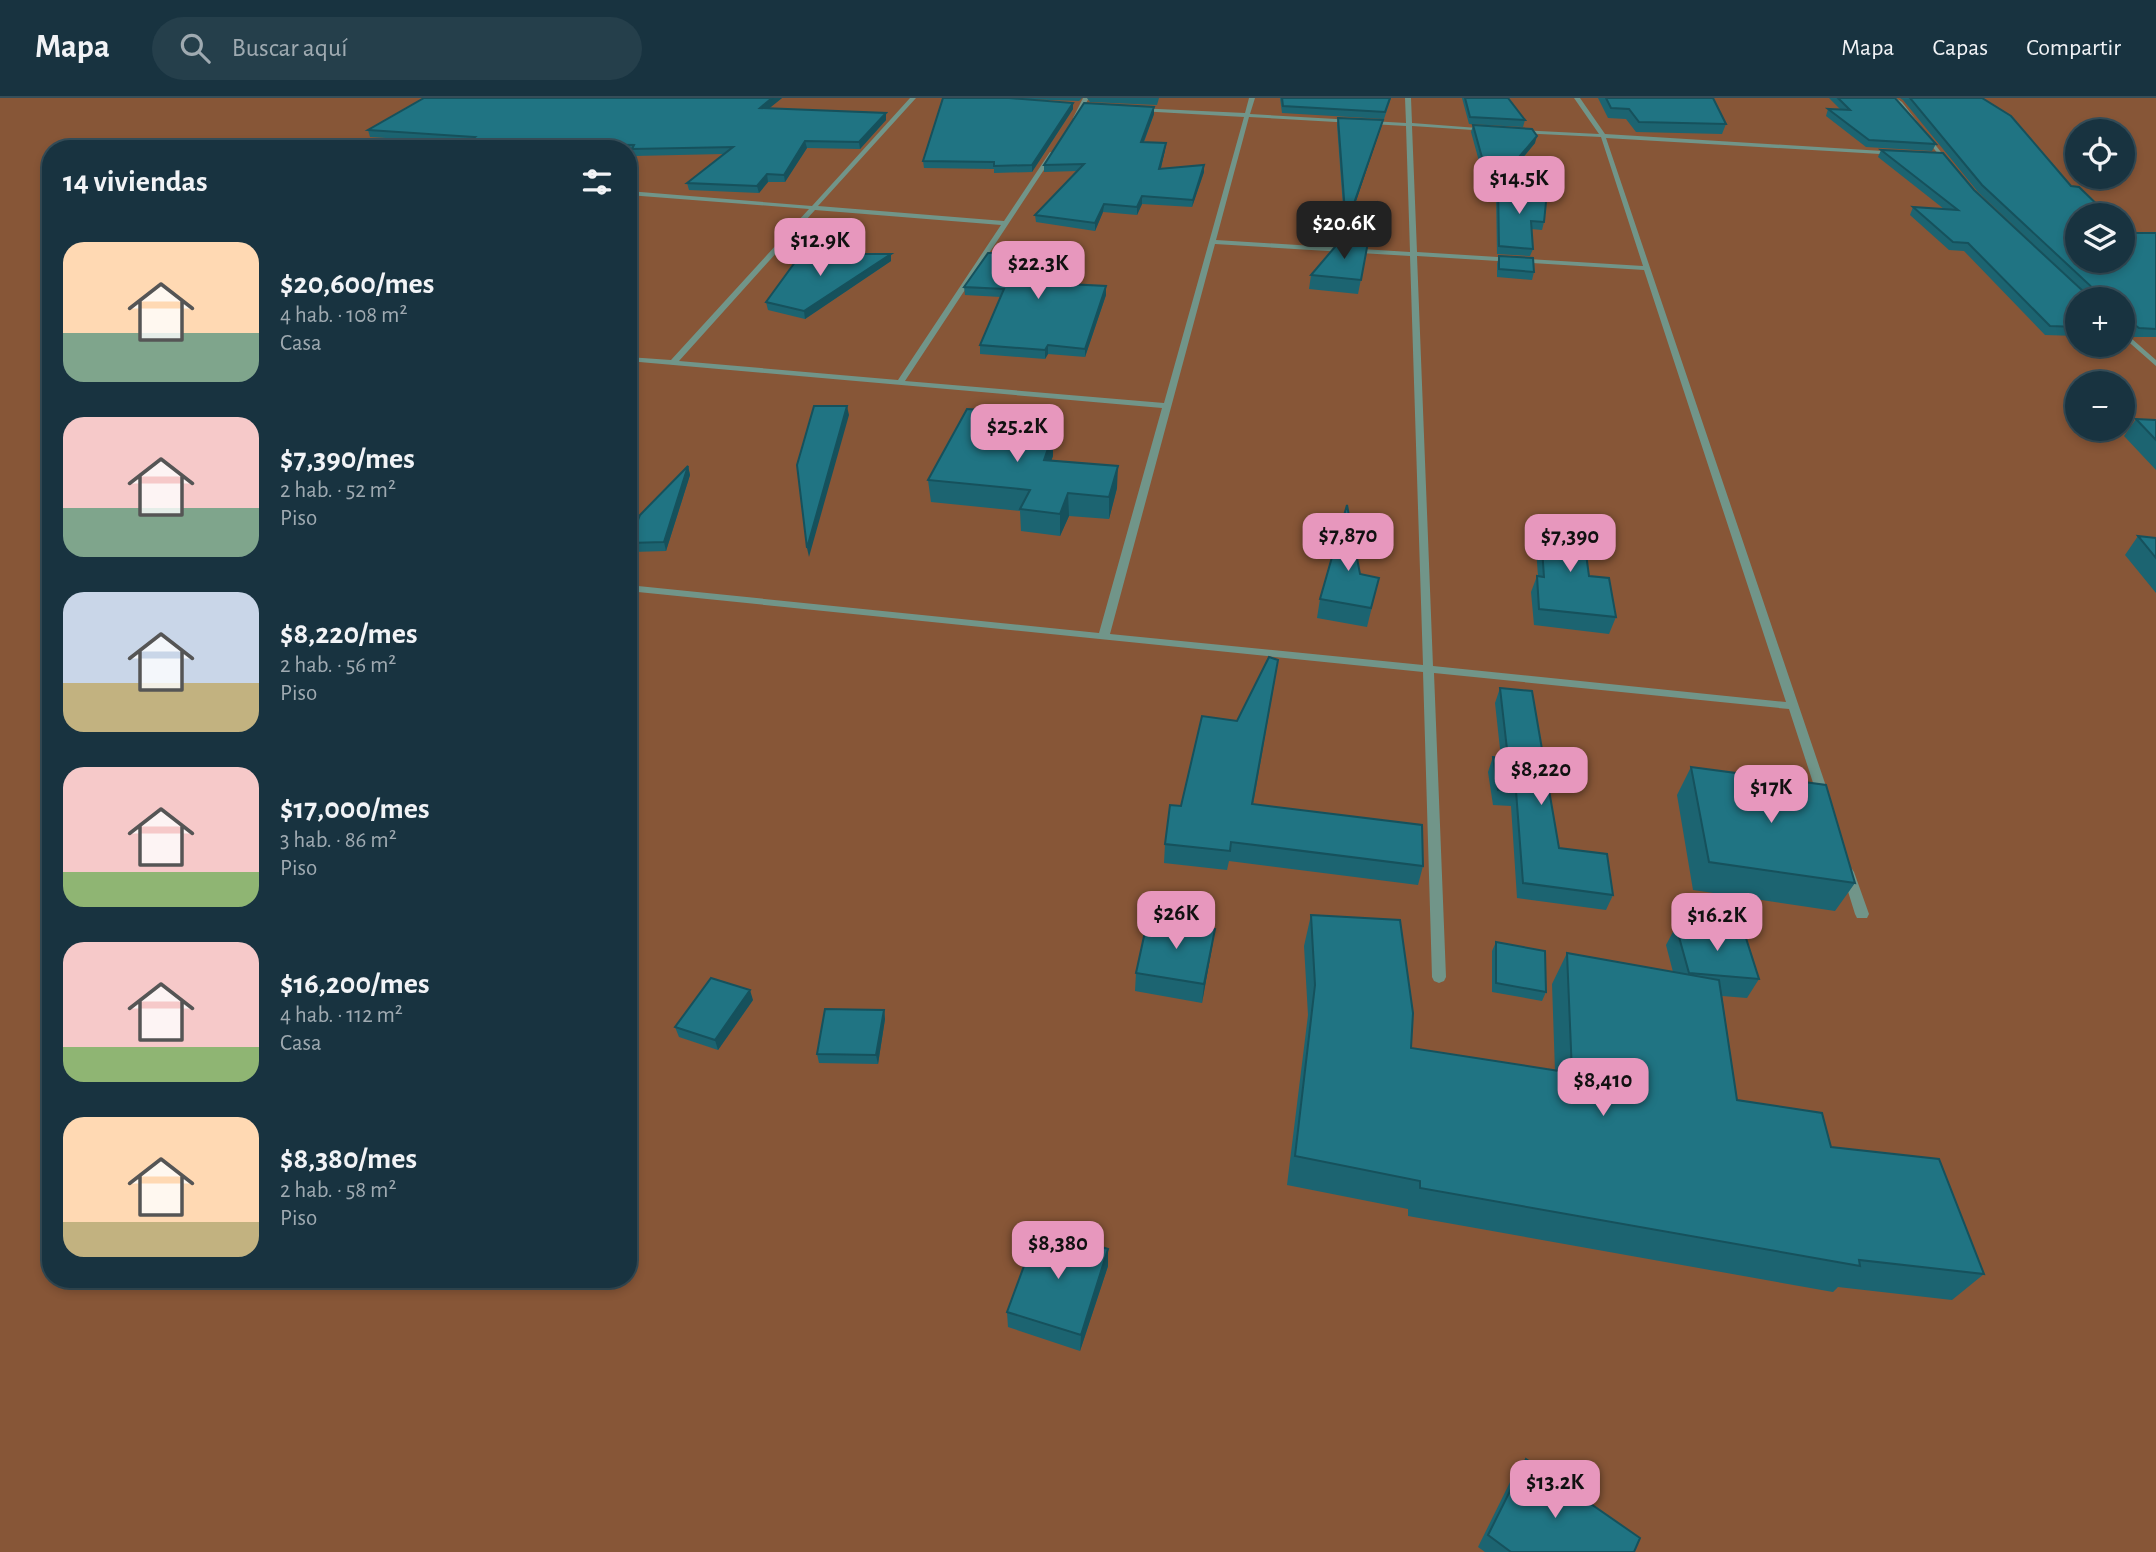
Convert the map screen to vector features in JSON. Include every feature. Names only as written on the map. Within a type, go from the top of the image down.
[{"type":"street","points":[[674,362],[913,98]]},
{"type":"street","points":[[1104,635],[1252,98]]},
{"type":"street","points":[[1408,98],[1439,976]]},
{"type":"street","points":[[1577,98],[1603,136],[1828,810]]},
{"type":"street","points":[[1892,98],[1900,103],[1958,175]]},
{"type":"street","points":[[1069,127],[1085,102]]},
{"type":"street","points":[[1070,105],[1085,102],[1097,106]]},
{"type":"street","points":[[1125,108],[1492,129]]},
{"type":"street","points":[[1506,130],[1902,153]]},
{"type":"street","points":[[901,381],[1055,148]]},
{"type":"street","points":[[1929,155],[1942,156]]},
{"type":"street","points":[[637,194],[1006,223]]},
{"type":"street","points":[[1214,242],[1647,268]]},
{"type":"street","points":[[2135,344],[2156,364]]},
{"type":"street","points":[[637,360],[1168,406]]},
{"type":"street","points":[[637,589],[1793,706]]},
{"type":"street","points":[[1845,862],[1862,914]]},
{"type":"shaded area","points":[[0,98],[2156,98],[2156,1552],[0,1552]]},
{"type":"building","points":[[424,98],[772,98],[760,108],[886,113],[859,142],[805,141],[784,175],[767,174],[757,186],[687,183],[733,147],[637,149],[637,140],[471,140],[475,137],[368,130]]},
{"type":"building","points":[[943,98],[1009,98],[1073,103],[1032,165],[994,166],[994,162],[923,161]]},
{"type":"building","points":[[1282,98],[1390,98],[1385,112],[1283,106]]},
{"type":"building","points":[[1465,98],[1508,98],[1525,120],[1470,117]]},
{"type":"building","points":[[1606,98],[1713,98],[1726,124],[1639,122],[1629,109],[1611,108]]},
{"type":"building","points":[[1838,98],[1895,98],[1936,144],[1869,140],[1828,109],[1850,110]]},
{"type":"building","points":[[1910,98],[1982,98],[2011,116],[2065,179],[2065,189],[2081,189],[2096,203],[2065,203],[2065,262],[1982,185]]},
{"type":"building","points":[[1084,103],[1154,107],[1141,142],[1166,143],[1159,169],[1204,165],[1193,200],[1142,196],[1137,207],[1104,204],[1095,223],[1035,215],[1084,164],[1044,165]]},
{"type":"building","points":[[1338,118],[1383,120],[1346,226]]},
{"type":"building","points":[[1473,125],[1532,129],[1537,136],[1491,190]]},
{"type":"building","points":[[1881,150],[1943,153],[1974,190],[2079,287],[2065,287],[2065,327],[2050,326],[1968,243],[1953,242],[1913,207],[1958,210]]},
{"type":"building","points":[[1498,187],[1547,192],[1544,222],[1531,221],[1533,249],[1499,246]]},
{"type":"building","points":[[1376,204],[1369,239],[1347,238]]},
{"type":"building","points":[[2135,233],[2156,233],[2156,329],[2139,328],[2135,325],[2135,287],[2092,287],[2077,273],[2135,273]]},
{"type":"building","points":[[1340,241],[1368,242],[1361,280],[1311,275]]},
{"type":"building","points":[[988,253],[1082,253],[1068,284],[1106,286],[1085,349],[1048,345],[1045,350],[980,345],[1004,289],[964,287]]},
{"type":"building","points":[[801,254],[891,254],[804,311],[766,302]]},
{"type":"building","points":[[1499,256],[1533,258],[1534,272],[1499,269]]},
{"type":"building","points":[[814,406],[847,406],[807,548],[797,465]]},
{"type":"building","points":[[967,409],[1000,411],[992,429],[1053,434],[1044,460],[1118,466],[1109,497],[1068,493],[1060,514],[1020,509],[1030,490],[928,480]]},
{"type":"building","points":[[2136,419],[2156,420],[2156,440]]},
{"type":"building","points":[[688,466],[664,542],[637,543],[637,523],[640,515]]},
{"type":"building","points":[[1347,505],[1360,574],[1379,578],[1371,608],[1320,599]]},
{"type":"building","points":[[1540,519],[1582,524],[1589,576],[1609,578],[1616,617],[1539,609],[1537,576],[1544,577]]},
{"type":"building","points":[[2138,536],[2156,538],[2156,558]]},
{"type":"building","points":[[1269,657],[1278,660],[1252,804],[1422,825],[1423,866],[1231,842],[1230,851],[1165,844],[1170,805],[1181,806],[1202,716],[1237,721]]},
{"type":"building","points":[[1500,688],[1532,691],[1559,848],[1607,854],[1613,895],[1523,883],[1516,791],[1498,790],[1493,757],[1508,758]]},
{"type":"building","points":[[1691,767],[1826,785],[1855,883],[1709,862]]},
{"type":"building","points":[[1311,915],[1400,920],[1413,1013],[1411,1048],[1572,1073],[1567,953],[1719,980],[1737,1100],[1822,1113],[1831,1147],[1939,1159],[1984,1274],[1859,1260],[1860,1266],[1420,1188],[1420,1181],[1295,1156],[1315,985]]},
{"type":"building","points":[[1148,918],[1215,929],[1204,984],[1136,973]]},
{"type":"building","points":[[1676,926],[1744,932],[1759,979],[1689,973]]},
{"type":"building","points":[[1496,942],[1545,951],[1546,992],[1496,983]]},
{"type":"building","points":[[711,978],[750,990],[715,1040],[675,1027]]},
{"type":"building","points":[[825,1009],[884,1010],[876,1055],[817,1054]]},
{"type":"building","points":[[1038,1228],[1108,1249],[1081,1335],[1007,1312]]},
{"type":"building","points":[[1526,1459],[1640,1538],[1634,1552],[1511,1552],[1488,1535]]}]
